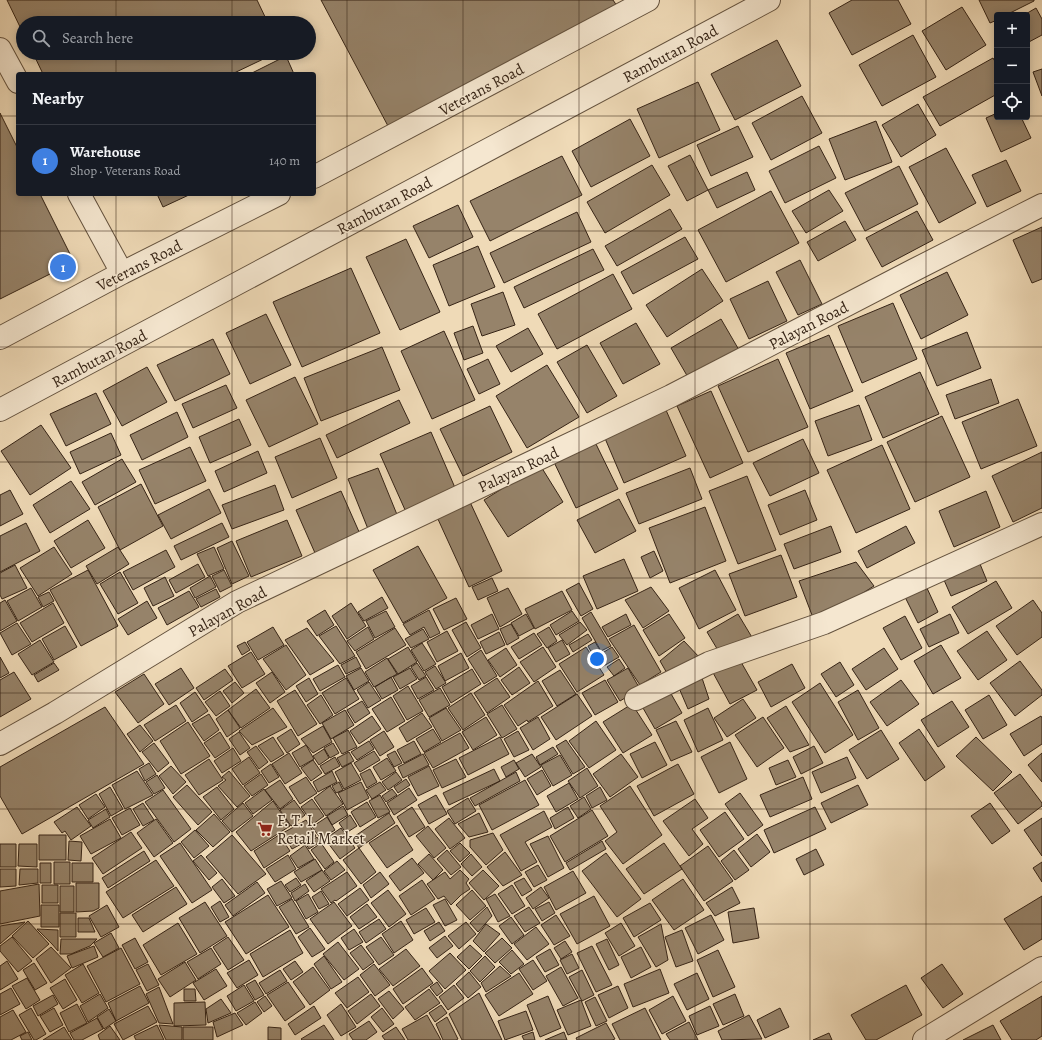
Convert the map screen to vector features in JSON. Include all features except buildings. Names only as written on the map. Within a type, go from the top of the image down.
[{"type":"street","name":"Rambutan Road","points":[[0,410],[769,0]]},
{"type":"street","name":"Veterans Road","points":[[316,176],[644,1]]},
{"type":"street","points":[[0,49],[16,78]]},
{"type":"street","points":[[80,196],[122,273]]},
{"type":"street","name":"Veterans Road","points":[[0,338],[122,273],[275,196]]},
{"type":"street","name":"Palayan Road","points":[[0,744],[55,713],[237,602],[671,396],[1042,205]]},
{"type":"street","points":[[636,698],[709,663],[824,623],[1042,524]]},
{"type":"street","points":[[924,1040],[1042,968]]},
{"type":"place","name":"Warehouse","points":[[63,267]]},
{"type":"place","name":"F. T. I. Retail Market","points":[[265,829]]}]
